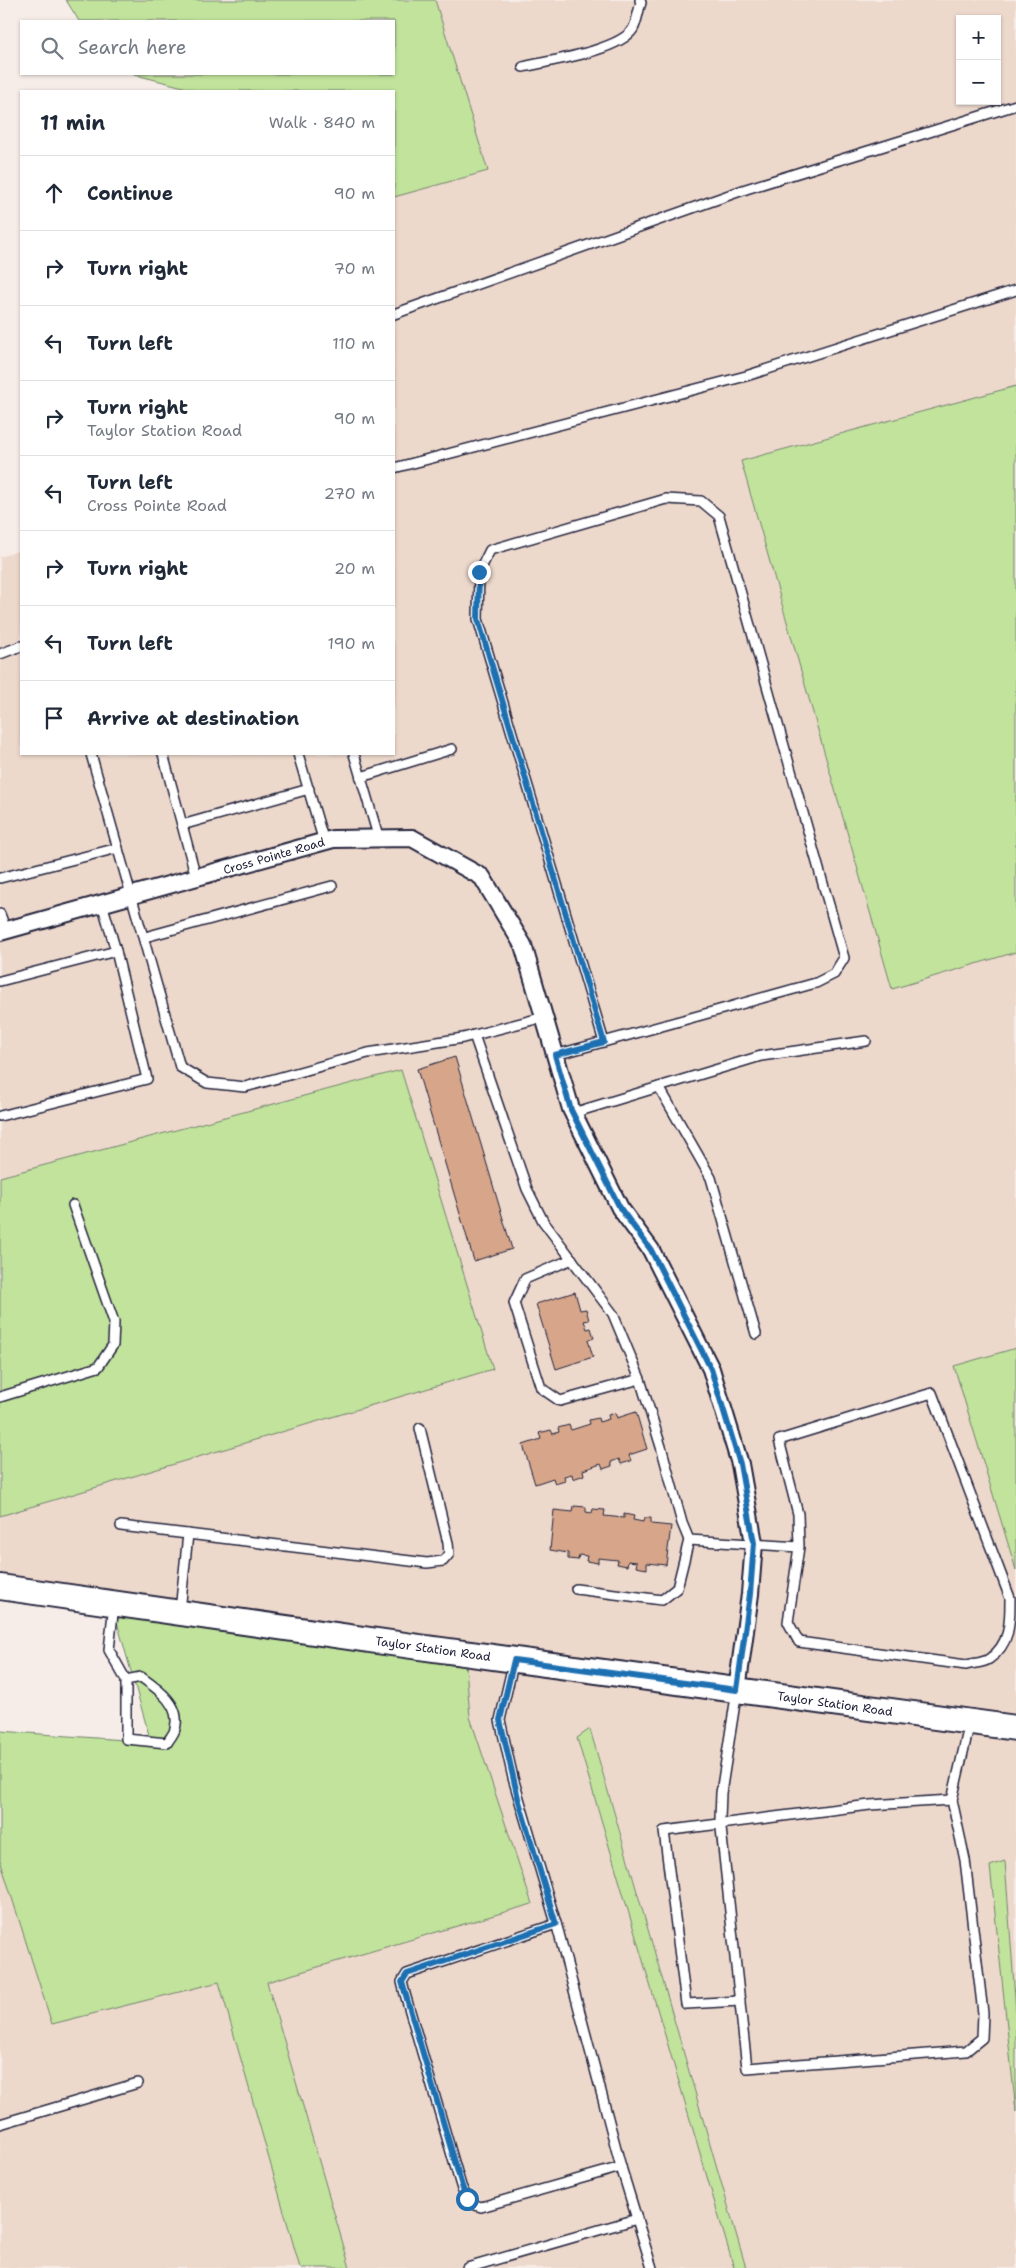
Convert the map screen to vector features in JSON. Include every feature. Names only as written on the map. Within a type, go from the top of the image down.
[{"type":"main road","name":"Taylor Station Road","points":[[0,1587],[514,1660],[1016,1728]]},
{"type":"street","name":"Cross Pointe Road","points":[[3,931],[333,839],[412,838],[482,877],[523,945],[573,1113],[620,1208],[651,1250],[711,1369],[740,1464],[754,1543],[750,1594],[737,1690]]},
{"type":"lane","points":[[523,67],[604,48],[618,42],[633,30],[641,3],[640,0]]},
{"type":"lane","points":[[395,314],[746,189],[1016,105]]},
{"type":"lane","points":[[395,468],[746,376],[1016,290]]},
{"type":"lane","points":[[555,1055],[604,1042],[816,983],[834,974],[844,958],[720,516],[700,501],[666,499],[490,550],[479,572],[478,619],[604,1042]]},
{"type":"lane","points":[[0,654],[20,646]]},
{"type":"lane","points":[[361,777],[452,749]]},
{"type":"lane","points":[[91,755],[145,937],[180,1067],[208,1083],[245,1087],[368,1052],[474,1035],[544,1017]]},
{"type":"lane","points":[[163,755],[196,877]]},
{"type":"lane","points":[[298,755],[324,842]]},
{"type":"lane","points":[[354,755],[379,839]]},
{"type":"lane","points":[[182,825],[309,789]]},
{"type":"lane","points":[[0,878],[118,848]]},
{"type":"lane","points":[[145,937],[332,886]]},
{"type":"lane","points":[[0,1116],[147,1078],[116,951],[102,903]]},
{"type":"lane","points":[[0,914],[3,931]]},
{"type":"lane","points":[[0,981],[116,951]]},
{"type":"lane","points":[[474,1035],[526,1189],[543,1221],[613,1314],[640,1379],[682,1523],[689,1540],[677,1588],[662,1600],[576,1589]]},
{"type":"lane","points":[[573,1113],[761,1056],[866,1041]]},
{"type":"lane","points":[[659,1087],[711,1178],[756,1334]]},
{"type":"lane","points":[[0,1397],[98,1367],[113,1345],[114,1322],[73,1205]]},
{"type":"lane","points":[[572,1259],[525,1278],[514,1303],[541,1388],[560,1401],[640,1379]]},
{"type":"lane","points":[[932,1393],[1010,1598],[1010,1626],[1004,1644],[989,1660],[966,1665],[799,1642],[788,1622],[799,1547],[798,1514],[779,1440],[932,1393]]},
{"type":"lane","points":[[121,1526],[427,1563],[442,1561],[449,1554],[448,1543],[420,1428]]},
{"type":"lane","points":[[180,1613],[188,1534]]},
{"type":"lane","points":[[689,1540],[799,1547]]},
{"type":"lane","points":[[114,1604],[109,1650],[126,1680],[126,1739],[166,1743],[175,1730],[175,1717],[166,1694],[141,1677],[126,1680]]},
{"type":"lane","points":[[514,1660],[500,1720],[518,1798],[556,1924],[621,2167],[652,2268]]},
{"type":"lane","points":[[737,1690],[721,1793],[720,1822],[747,2068],[966,2051],[982,2038],[984,2013],[965,1860],[952,1800],[970,1722]]},
{"type":"lane","points":[[740,2001],[686,2004],[664,1831],[720,1822],[870,1804],[952,1800]]},
{"type":"lane","points":[[556,1924],[407,1974],[402,1982],[404,1994],[462,2186],[467,2199],[473,2205],[481,2207],[621,2167]]},
{"type":"lane","points":[[0,2124],[138,2083]]},
{"type":"lane","points":[[467,2268],[637,2219]]},
{"type":"shaded area","points":[[435,0],[1016,0],[1016,386],[741,461],[892,989],[1016,952],[1016,1348],[955,1366],[1016,1570],[1016,2012],[1005,1862],[1016,2112],[1016,2268],[746,2268],[591,1730],[577,1738],[734,2268],[350,2268],[267,1982],[531,1904],[470,1717],[462,1644],[0,1577],[0,1516],[492,1369],[401,1070],[0,1177],[0,557],[20,550],[20,755],[395,755],[395,197],[487,171]]},
{"type":"shaded area","points":[[0,1860],[52,2023],[219,1982],[300,2268],[0,2268]]},
{"type":"green space","points":[[66,0],[435,0],[488,171],[395,197],[395,90],[195,90],[136,75],[395,75],[395,20],[78,20]]},
{"type":"green space","points":[[1016,386],[1016,952],[892,989],[741,461]]},
{"type":"green space","points":[[401,1070],[493,1369],[0,1516],[0,1177]]},
{"type":"green space","points":[[1016,1348],[1016,1570],[954,1366]]},
{"type":"green space","points":[[120,1615],[466,1667],[470,1717],[532,1904],[267,1982],[350,2268],[300,2268],[219,1982],[52,2024],[0,1860],[0,1731],[151,1742],[117,1622]]},
{"type":"green space","points":[[590,1729],[746,2268],[734,2268],[577,1738]]},
{"type":"green space","points":[[1005,1861],[1016,2012],[1016,2112],[990,1866]]},
{"type":"building","points":[[455,1057],[512,1249],[474,1261],[417,1069]]},
{"type":"building","points":[[575,1292],[580,1310],[586,1309],[589,1320],[584,1321],[587,1329],[591,1328],[594,1338],[588,1340],[593,1357],[556,1369],[536,1304]]},
{"type":"building","points":[[636,1412],[647,1449],[629,1455],[631,1461],[621,1464],[619,1459],[611,1462],[612,1466],[603,1469],[601,1464],[583,1470],[584,1475],[573,1479],[572,1474],[564,1476],[565,1481],[555,1484],[553,1478],[535,1484],[523,1445],[541,1439],[539,1433],[551,1430],[553,1434],[559,1432],[558,1428],[569,1425],[571,1430],[590,1424],[589,1420],[598,1418],[599,1422],[609,1419],[608,1415],[615,1413],[617,1418]]},
{"type":"building","points":[[574,1506],[586,1507],[586,1512],[592,1513],[593,1509],[605,1510],[604,1516],[624,1518],[624,1514],[634,1516],[633,1520],[643,1522],[644,1518],[651,1518],[651,1524],[671,1526],[666,1565],[647,1563],[647,1569],[636,1567],[637,1562],[628,1561],[627,1566],[617,1564],[618,1560],[598,1558],[598,1563],[586,1561],[587,1556],[579,1555],[578,1560],[568,1559],[568,1553],[550,1550],[554,1510],[573,1512]]},
{"type":"route","points":[[467,2199],[404,1994],[402,1982],[407,1974],[556,1924],[518,1798],[500,1720],[514,1660],[737,1690],[750,1594],[754,1543],[740,1464],[711,1369],[651,1250],[620,1208],[571,1110],[555,1055],[604,1042],[478,619],[479,572]]}]
